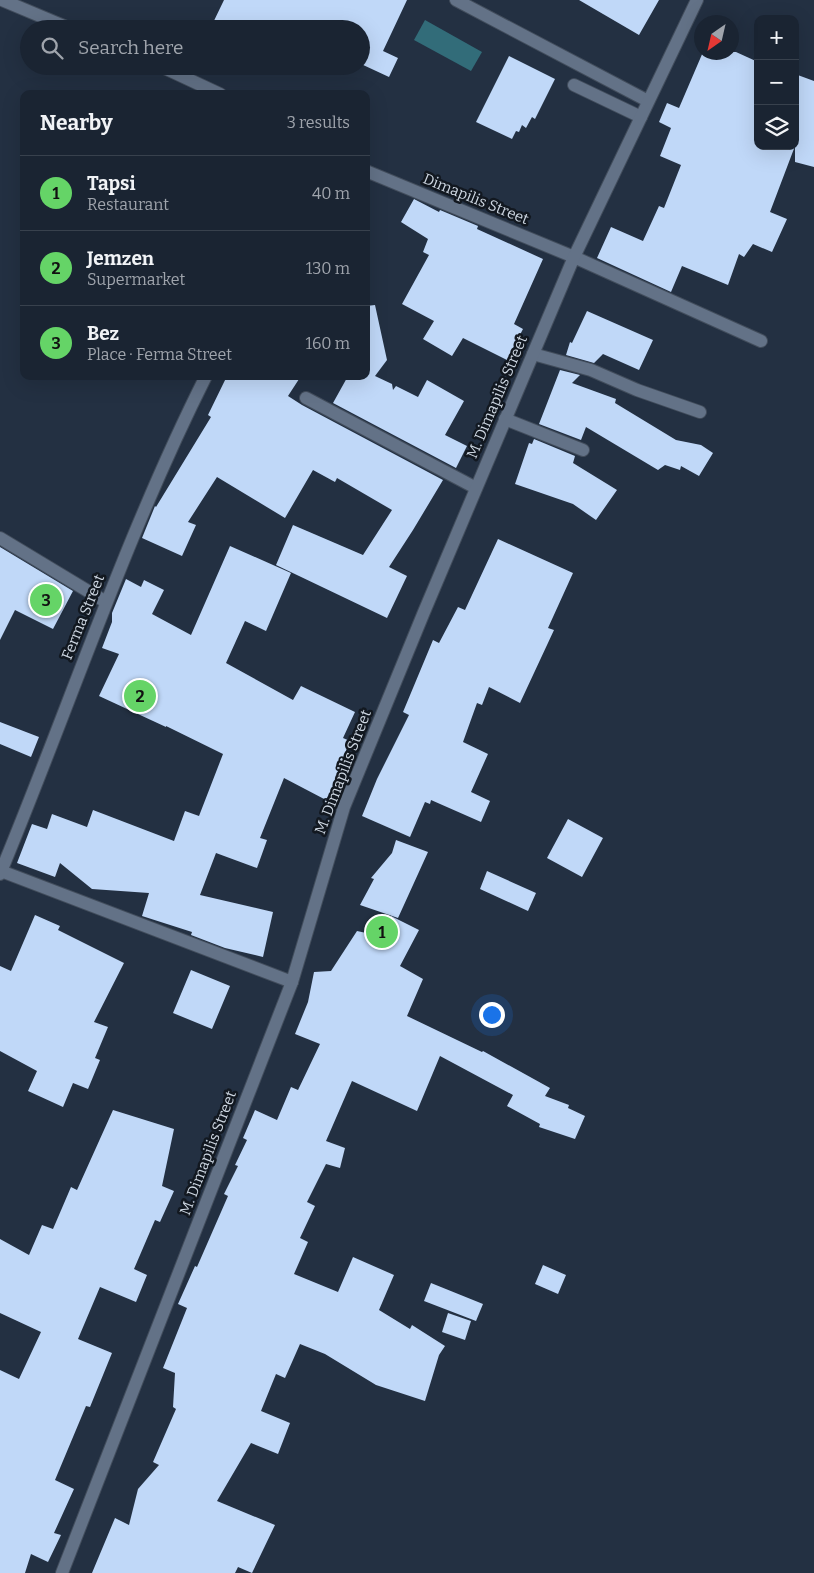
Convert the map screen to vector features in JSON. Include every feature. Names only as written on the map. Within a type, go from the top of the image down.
[{"type":"street","points":[[2,0],[50,20]]},
{"type":"street","points":[[456,0],[648,101]]},
{"type":"street","name":"M. Dimapilis Street","points":[[62,1573],[292,982],[344,807],[574,257],[697,0]]},
{"type":"street","points":[[179,75],[211,90]]},
{"type":"street","points":[[574,85],[640,116]]},
{"type":"street","name":"Dimapilis Street","points":[[370,173],[574,257],[761,341]]},
{"type":"street","points":[[533,354],[590,370],[637,390],[700,412]]},
{"type":"street","name":"Ferma Street","points":[[1,872],[106,602],[186,415],[204,380]]},
{"type":"street","points":[[306,398],[476,488]]},
{"type":"street","points":[[505,419],[583,450]]},
{"type":"street","points":[[0,538],[106,602]]},
{"type":"street","points":[[1,872],[292,982]]},
{"type":"shaded area","points":[[425,20],[482,52],[471,71],[414,40]]},
{"type":"building","points":[[224,0],[407,0],[383,51],[398,58],[389,77],[370,68],[370,20],[214,20]]},
{"type":"building","points":[[579,0],[659,0],[639,35]]},
{"type":"building","points":[[739,53],[754,60],[754,150],[793,150],[770,212],[787,219],[772,252],[753,244],[744,257],[739,254],[728,285],[682,266],[671,292],[597,258],[611,227],[643,241],[659,206],[664,208],[681,165],[660,156],[671,128],[659,122],[667,103],[679,108],[700,60],[739,60]]},
{"type":"building","points":[[509,56],[555,79],[535,119],[532,117],[526,128],[522,125],[519,132],[516,131],[512,139],[476,122]]},
{"type":"building","points":[[799,75],[814,81],[814,167],[795,162],[795,150],[799,150]]},
{"type":"building","points":[[414,199],[439,212],[440,210],[478,226],[477,229],[543,259],[514,324],[523,329],[507,360],[463,338],[452,356],[423,339],[434,321],[402,304],[429,255],[423,252],[428,239],[401,222]]},
{"type":"building","points":[[375,305],[387,360],[375,376],[392,384],[393,390],[396,386],[418,397],[427,380],[464,401],[445,435],[467,446],[456,468],[333,403],[346,380],[370,380],[370,306]]},
{"type":"building","points":[[587,311],[653,340],[639,370],[603,354],[594,363],[566,355],[570,342],[572,343]]},
{"type":"building","points":[[560,370],[580,375],[572,383],[616,399],[615,403],[676,440],[701,445],[713,453],[699,476],[681,466],[680,470],[665,465],[658,470],[586,427],[581,440],[539,424]]},
{"type":"building","points":[[225,380],[298,380],[288,396],[443,480],[389,567],[407,576],[387,618],[276,565],[293,525],[363,555],[392,510],[337,478],[335,482],[313,470],[285,518],[217,477],[188,522],[196,525],[182,556],[142,538],[155,506],[211,417],[208,415]]},
{"type":"building","points":[[534,439],[575,456],[573,463],[617,490],[596,520],[573,504],[515,484],[529,443],[532,444]]},
{"type":"building","points":[[498,539],[573,573],[548,628],[554,630],[520,703],[489,687],[482,705],[477,703],[463,742],[488,754],[471,792],[490,801],[481,822],[431,800],[430,804],[425,802],[410,837],[362,816],[377,779],[409,715],[403,712],[433,640],[439,643],[458,607],[465,610]]},
{"type":"building","points":[[230,546],[291,573],[266,631],[245,621],[226,663],[293,700],[301,686],[355,712],[343,738],[350,741],[338,770],[341,772],[326,800],[284,778],[260,838],[267,840],[257,868],[216,853],[200,895],[273,912],[263,957],[225,948],[191,935],[192,932],[142,916],[149,893],[92,889],[60,863],[55,877],[17,863],[32,824],[47,829],[52,814],[87,827],[93,810],[174,841],[185,811],[199,816],[223,754],[99,696],[119,654],[102,648],[112,622],[112,613],[126,579],[141,587],[144,580],[164,590],[152,614],[191,635]]},
{"type":"building","points":[[0,547],[73,591],[53,629],[15,610],[0,640]]},
{"type":"building","points":[[0,722],[39,737],[31,757],[0,744]]},
{"type":"building","points":[[568,819],[603,838],[582,877],[547,858]]},
{"type":"building","points":[[396,840],[428,852],[398,918],[360,905],[374,879],[371,878],[392,853]]},
{"type":"building","points":[[487,871],[536,893],[528,911],[480,889]]},
{"type":"building","points":[[35,915],[60,926],[58,930],[124,963],[94,1022],[108,1027],[95,1058],[100,1060],[88,1089],[73,1083],[63,1107],[28,1091],[37,1071],[0,1051],[0,966],[11,971]]},
{"type":"building","points":[[391,916],[419,930],[400,966],[423,979],[407,1016],[483,1051],[550,1088],[545,1096],[569,1105],[568,1108],[585,1116],[575,1139],[539,1127],[540,1124],[507,1106],[513,1095],[440,1056],[417,1111],[352,1081],[326,1141],[345,1148],[340,1168],[326,1164],[307,1202],[315,1206],[300,1238],[308,1242],[294,1274],[338,1292],[353,1257],[394,1275],[379,1310],[410,1329],[412,1325],[445,1346],[439,1355],[425,1401],[376,1385],[325,1354],[300,1344],[285,1378],[276,1374],[261,1411],[290,1423],[278,1454],[251,1443],[217,1501],[275,1525],[252,1573],[238,1567],[235,1573],[92,1573],[115,1518],[129,1525],[138,1489],[159,1465],[153,1462],[176,1409],[173,1407],[175,1373],[163,1368],[187,1308],[178,1304],[195,1266],[197,1267],[228,1196],[224,1194],[238,1166],[235,1165],[247,1140],[243,1138],[255,1110],[277,1120],[291,1087],[298,1090],[320,1044],[295,1034],[308,1002],[314,972],[331,971],[357,931],[385,937]]},
{"type":"building","points":[[191,970],[230,986],[212,1029],[173,1013]]},
{"type":"building","points":[[113,1110],[174,1129],[162,1186],[174,1191],[160,1222],[155,1220],[134,1269],[147,1275],[136,1302],[100,1287],[78,1339],[112,1353],[90,1407],[86,1406],[55,1480],[74,1489],[54,1533],[61,1535],[48,1562],[31,1554],[25,1573],[0,1573],[0,1370],[19,1379],[41,1332],[0,1313],[0,1239],[29,1255],[42,1225],[53,1229],[71,1187],[77,1190]]},
{"type":"building","points":[[543,1265],[566,1275],[558,1294],[535,1284]]},
{"type":"building","points":[[431,1283],[483,1304],[476,1321],[424,1301]]},
{"type":"building","points":[[448,1313],[471,1321],[465,1340],[442,1332]]},
{"type":"place","name":"Bez","points":[[46,600]]},
{"type":"place","name":"Jemzen","points":[[140,696]]},
{"type":"place","name":"Tapsi","points":[[382,932]]}]
